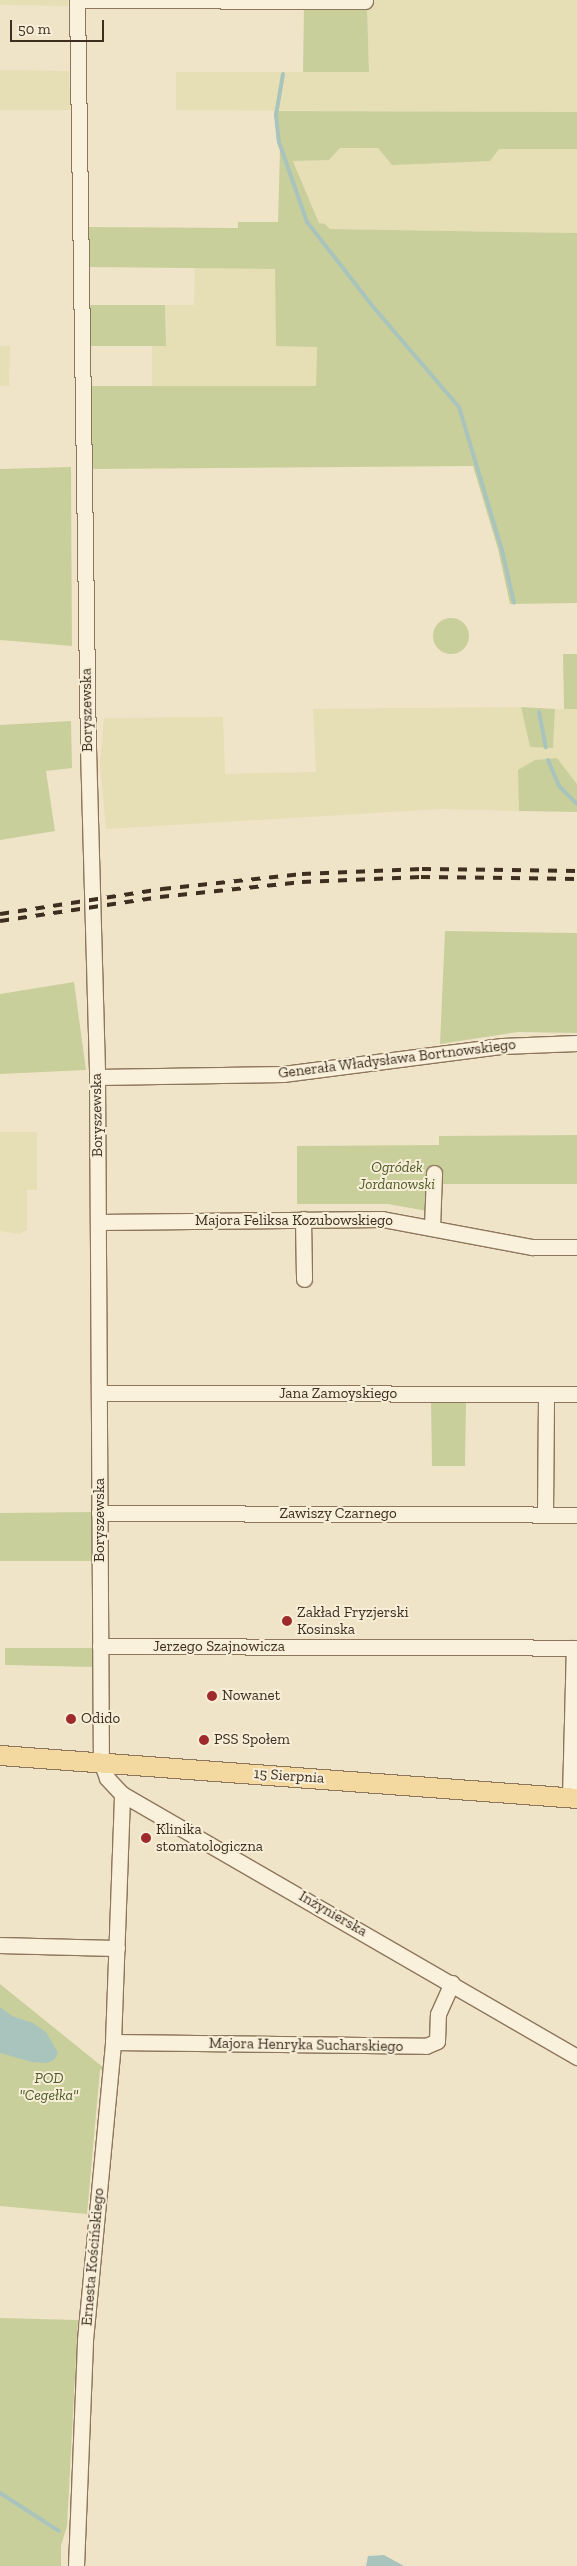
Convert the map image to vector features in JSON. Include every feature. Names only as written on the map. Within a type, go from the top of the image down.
[{"type":"main road","name":"15 Sierpnia","points":[[0,1755],[573,1797]]},
{"type":"street","points":[[77,0],[365,1]]},
{"type":"street","name":"Boryszewska","points":[[77,0],[83,467],[97,1077],[101,1762]]},
{"type":"street","name":"Generała Władysława Bortnowskiego","points":[[97,1077],[283,1074],[502,1046],[577,1043]]},
{"type":"street","points":[[432,1228],[434,1173]]},
{"type":"street","points":[[304,1219],[304,1279]]},
{"type":"street","name":"Majora Feliksa Kozubowskiego","points":[[98,1222],[382,1219],[532,1247],[577,1248]]},
{"type":"street","name":"Jana Zamoyskiego","points":[[99,1394],[577,1394]]},
{"type":"street","points":[[545,1514],[546,1394]]},
{"type":"street","name":"Zawiszy Czarnego","points":[[100,1513],[577,1515]]},
{"type":"street","name":"Jerzego Szajnowicza","points":[[100,1646],[575,1648]]},
{"type":"street","points":[[573,1797],[575,1648]]},
{"type":"street","name":"Inżynierska","points":[[101,1762],[107,1778],[122,1794],[452,1983],[577,2057]]},
{"type":"street","name":"Ernesta Kościńskiego","points":[[76,2566],[85,2340],[113,2042],[122,1794]]},
{"type":"street","points":[[0,1945],[117,1948]]},
{"type":"street","name":"Majora Henryka Sucharskiego","points":[[113,2042],[432,2045],[437,2041],[438,2014],[452,1983]]},
{"type":"shaded area","points":[[0,0],[68,0],[68,6],[0,5]]},
{"type":"shaded area","points":[[367,0],[577,0],[577,112],[176,110],[176,72],[369,72]]},
{"type":"shaded area","points":[[0,70],[69,71],[70,110],[0,110]]},
{"type":"shaded area","points":[[339,148],[577,149],[577,233],[330,229],[319,223],[293,160],[329,160]]},
{"type":"shaded area","points":[[195,268],[276,269],[276,346],[317,346],[316,386],[152,386],[152,346],[166,345],[165,305],[194,305]]},
{"type":"shaded area","points":[[0,346],[10,346],[9,386],[0,386]]},
{"type":"shaded area","points":[[521,707],[530,747],[553,748],[555,709],[577,709],[577,784],[557,758],[535,760],[519,770],[519,811],[440,809],[106,829],[100,763],[104,718],[223,717],[225,774],[316,772],[313,709]]},
{"type":"shaded area","points":[[0,1132],[37,1132],[37,1190],[27,1190],[27,1230],[19,1234],[0,1231]]},
{"type":"green space","points":[[304,5],[367,5],[369,72],[303,72]]},
{"type":"green space","points":[[274,111],[577,112],[577,149],[499,149],[490,161],[392,165],[378,148],[340,148],[329,160],[293,161],[319,223],[325,224],[330,229],[577,233],[577,603],[510,604],[498,549],[473,466],[94,469],[89,464],[89,386],[316,386],[317,347],[276,346],[275,269],[87,267],[87,227],[238,228],[238,222],[278,222],[280,148]]},
{"type":"green space","points":[[88,305],[165,305],[166,346],[88,346]]},
{"type":"green space","points":[[71,467],[72,646],[0,640],[0,469]]},
{"type":"green space","points":[[451,618],[458,619],[464,623],[468,629],[468,643],[464,649],[458,653],[451,654],[444,653],[438,649],[434,643],[433,636],[434,629],[438,623],[444,619]]},
{"type":"green space","points":[[563,654],[577,654],[577,709],[564,709]]},
{"type":"green space","points":[[521,707],[555,709],[553,748],[530,747]]},
{"type":"green space","points":[[71,721],[72,768],[46,771],[55,831],[0,840],[0,725]]},
{"type":"green space","points":[[557,758],[577,784],[577,812],[519,811],[518,770],[535,760]]},
{"type":"green space","points":[[445,931],[577,933],[577,1033],[518,1032],[440,1044]]},
{"type":"green space","points":[[74,982],[86,1070],[0,1074],[0,994]]},
{"type":"green space","name":"Ogródek Jordanowski","points":[[577,1135],[577,1184],[439,1184],[439,1168],[428,1167],[427,1211],[388,1204],[297,1204],[297,1146],[439,1145],[439,1136]]},
{"type":"green space","points":[[431,1403],[466,1403],[465,1466],[432,1466]]},
{"type":"green space","points":[[91,1512],[92,1561],[0,1561],[0,1513]]},
{"type":"green space","points":[[5,1648],[92,1648],[93,1667],[5,1665]]},
{"type":"green space","name":"POD \"Cegełka\"","points":[[0,1984],[104,2068],[100,2070],[87,2214],[0,2206]]},
{"type":"green space","points":[[0,2318],[78,2320],[67,2526],[61,2546],[61,2566],[0,2566]]},
{"type":"water","points":[[0,2007],[12,2016],[33,2023],[46,2032],[58,2053],[54,2060],[47,2063],[32,2062],[0,2053]]},
{"type":"water","points":[[384,2555],[404,2566],[366,2566],[368,2556]]},
{"type":"waterway","points":[[283,74],[276,115],[279,142],[307,222],[375,309],[459,407],[502,550],[514,603]]},
{"type":"waterway","points":[[539,712],[546,747]]},
{"type":"waterway","points":[[548,760],[559,786],[577,804]]},
{"type":"waterway","points":[[0,2493],[59,2531]]},
{"type":"railway","points":[[0,914],[162,889],[302,874],[422,869],[577,871]]},
{"type":"railway","points":[[0,921],[160,897],[302,882],[421,877],[577,879]]},
{"type":"place","name":"Zakład Fryzjerski Kosinska","points":[[287,1621]]},
{"type":"place","name":"Nowanet","points":[[212,1696]]},
{"type":"place","name":"Odido","points":[[71,1719]]},
{"type":"place","name":"PSS Społem","points":[[204,1740]]},
{"type":"place","name":"Klinika stomatologiczna","points":[[146,1838]]}]
